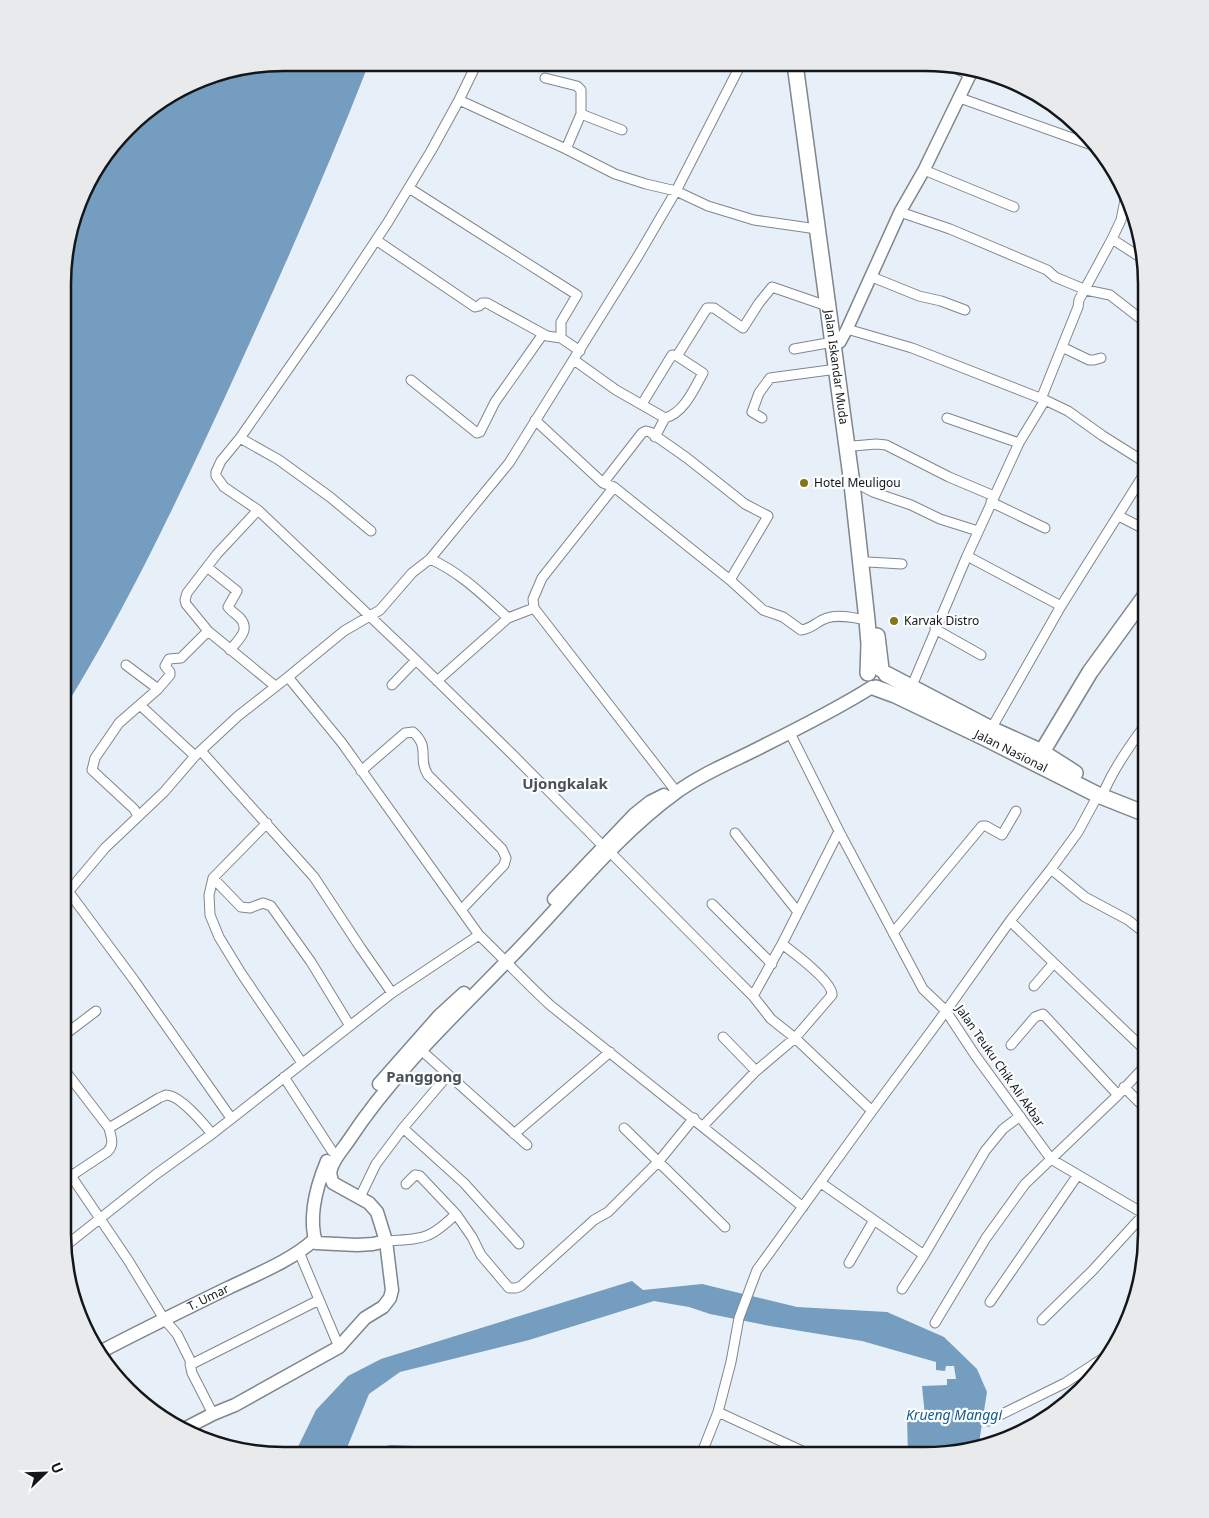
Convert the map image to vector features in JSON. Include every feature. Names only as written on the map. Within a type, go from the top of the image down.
[{"type":"highway","name":"Jalan Iskandar Muda","points":[[796,71],[827,306],[840,338],[837,370],[869,644],[875,679]]},
{"type":"highway","name":"Jalan Iskandar Muda","points":[[803,71],[840,338],[868,562],[875,679]]},
{"type":"highway","points":[[1042,752],[1090,672],[1138,606]]},
{"type":"highway","name":"Jalan Nasional","points":[[875,679],[911,688],[991,729],[1042,752],[1091,787],[1138,803]]},
{"type":"highway","name":"Jalan Nasional","points":[[875,679],[895,695],[1138,810]]},
{"type":"main road","points":[[606,849],[686,786],[713,770],[835,710],[875,679]]},
{"type":"main road","points":[[192,1426],[235,1405],[339,1347],[365,1318],[386,1304],[392,1295],[392,1290],[386,1241],[377,1212],[360,1196],[333,1183],[330,1178],[330,1169],[378,1098],[503,959],[606,849],[641,808],[675,790],[679,781],[689,775],[837,701],[875,679]]},
{"type":"main road","points":[[386,1241],[373,1244],[316,1243],[313,1223],[316,1196],[325,1166],[332,1151],[379,1084],[398,1061],[439,1016],[503,959]]},
{"type":"main road","name":"T. Umar","points":[[105,1349],[247,1280],[299,1252],[315,1239]]},
{"type":"street","points":[[473,71],[432,151],[376,240],[240,438],[221,461],[216,476],[224,487],[258,510],[416,660],[753,996],[771,1019],[872,1110]]},
{"type":"street","points":[[71,889],[105,848],[164,792],[198,754],[238,716],[344,631],[380,610],[412,573],[430,559],[509,463],[580,351],[676,191],[737,71]]},
{"type":"street","points":[[840,338],[872,277],[900,212],[924,170],[970,76]]},
{"type":"street","points":[[545,78],[580,88],[581,114],[566,150]]},
{"type":"street","points":[[960,98],[1083,142]]},
{"type":"street","points":[[459,100],[615,174],[637,182],[676,191],[708,206],[754,220],[817,229]]},
{"type":"street","points":[[581,114],[622,130]]},
{"type":"street","points":[[924,170],[1014,207]]},
{"type":"street","points":[[409,188],[577,295],[561,322],[561,338]]},
{"type":"street","points":[[911,688],[978,531],[1019,443],[1043,399],[1079,300],[1112,240],[1121,220],[1123,208]]},
{"type":"street","points":[[900,212],[950,229],[1047,270],[1055,277],[1086,290],[1110,295],[1138,318]]},
{"type":"street","points":[[376,240],[475,307],[479,306],[482,302],[487,303],[545,335],[561,338],[580,351]]},
{"type":"street","points":[[1112,240],[1136,254]]},
{"type":"street","points":[[872,277],[919,296],[965,310]]},
{"type":"street","points":[[677,356],[707,308],[714,308],[742,328],[772,288],[827,306]]},
{"type":"street","points":[[411,380],[477,433],[480,432],[495,402],[545,335]]},
{"type":"street","points":[[794,349],[840,338],[912,348],[1043,399],[1068,411],[1138,458]]},
{"type":"street","points":[[1062,347],[1089,360],[1101,358]]},
{"type":"street","points":[[642,404],[672,355],[677,356],[703,374],[690,395],[674,415],[665,418],[655,437]]},
{"type":"street","points":[[574,360],[616,390],[665,418]]},
{"type":"street","points":[[762,418],[752,412],[759,393],[770,378],[837,370]]},
{"type":"street","points":[[948,418],[1019,443]]},
{"type":"street","points":[[535,420],[603,484],[614,487],[730,580],[763,610],[783,617],[801,630],[832,617],[867,620]]},
{"type":"street","points":[[603,484],[642,433],[646,431],[687,458],[745,504],[768,516],[730,580]]},
{"type":"street","points":[[240,438],[286,466],[330,497],[372,531]]},
{"type":"street","points":[[853,446],[886,445],[993,499],[1044,528]]},
{"type":"street","points":[[858,484],[940,519],[978,531]]},
{"type":"street","points":[[991,729],[1061,606],[1138,484]]},
{"type":"street","points":[[614,487],[542,578],[533,599],[534,608],[675,790]]},
{"type":"street","points":[[258,510],[186,592],[185,600],[188,607],[208,631],[275,686]]},
{"type":"street","points":[[1119,516],[1138,526]]},
{"type":"street","points":[[967,556],[1061,606]]},
{"type":"street","points":[[430,559],[442,564],[466,581],[508,618]]},
{"type":"street","points":[[868,562],[902,564]]},
{"type":"street","points":[[207,568],[238,592],[228,605],[228,608],[241,619],[245,630],[230,650]]},
{"type":"street","points":[[437,681],[508,618],[534,608]]},
{"type":"street","points":[[935,629],[982,655]]},
{"type":"street","points":[[138,816],[134,809],[92,770],[95,758],[119,723],[158,689],[170,674],[165,666],[169,659],[181,658],[208,631]]},
{"type":"street","points":[[392,685],[416,660]]},
{"type":"street","points":[[126,665],[158,689]]},
{"type":"street","points":[[288,677],[342,743],[479,935],[550,1005],[694,1118],[802,1207]]},
{"type":"street","points":[[140,705],[198,754],[267,823],[314,877],[392,992]]},
{"type":"street","points":[[361,771],[405,733],[413,732],[423,745],[423,764],[428,775],[502,849],[506,858],[504,865],[462,909]]},
{"type":"street","name":"Jalan Teuku Chik Ali Akbar","points":[[790,733],[839,831],[923,989],[946,1011],[975,1055],[1050,1159],[1138,1211]]},
{"type":"street","points":[[704,1447],[718,1412],[731,1362],[739,1318],[752,1280],[764,1259],[1010,921],[1078,832],[1091,787],[1113,772],[1138,736]]},
{"type":"street","points":[[893,933],[982,826],[986,826],[1002,835],[1016,811]]},
{"type":"street","points":[[267,823],[213,878],[208,895],[210,915],[214,927],[241,973],[302,1063]]},
{"type":"street","points":[[753,996],[772,964],[839,831]]},
{"type":"street","points":[[735,833],[798,912]]},
{"type":"street","points":[[1051,869],[1085,897],[1128,920],[1138,928]]},
{"type":"street","points":[[213,878],[241,907],[250,908],[266,903],[271,906],[311,962],[350,1026]]},
{"type":"street","points":[[71,901],[134,980],[231,1118]]},
{"type":"street","points":[[712,904],[772,964]]},
{"type":"street","points":[[1010,921],[1138,1044]]},
{"type":"street","points":[[72,1241],[155,1175],[212,1134],[392,992],[479,935]]},
{"type":"street","points":[[703,1126],[756,1071],[794,1038],[831,997],[830,986],[782,944]]},
{"type":"street","points":[[1034,986],[1053,964]]},
{"type":"street","points":[[71,1030],[96,1011]]},
{"type":"street","points":[[1011,1045],[1035,1017],[1043,1014],[1118,1095]]},
{"type":"street","points":[[723,1037],[756,1071]]},
{"type":"street","points":[[422,1050],[526,1145]]},
{"type":"street","points":[[514,1134],[610,1052]]},
{"type":"street","points":[[935,1322],[986,1238],[1025,1184],[1118,1095],[1138,1073]]},
{"type":"street","points":[[360,1196],[376,1164],[403,1128],[448,1075]]},
{"type":"street","points":[[284,1077],[332,1151]]},
{"type":"street","points":[[71,1078],[109,1128],[112,1144],[110,1150],[71,1176],[164,1319],[177,1334],[192,1364],[190,1364],[192,1374],[213,1414]]},
{"type":"street","points":[[1124,1087],[1138,1101]]},
{"type":"street","points":[[109,1128],[167,1095],[175,1098],[193,1112],[212,1134]]},
{"type":"street","points":[[902,1289],[924,1256],[990,1144],[1003,1128],[1020,1116]]},
{"type":"street","points":[[406,1184],[418,1174],[456,1214],[472,1237],[481,1255],[507,1286],[512,1289],[536,1273],[594,1220],[608,1212],[659,1161],[694,1118]]},
{"type":"street","points":[[403,1128],[457,1177],[519,1244]]},
{"type":"street","points":[[624,1128],[725,1228]]},
{"type":"street","points":[[990,1302],[1077,1176]]},
{"type":"street","points":[[821,1183],[924,1256]]},
{"type":"street","points":[[386,1241],[424,1238],[440,1229],[456,1214]]},
{"type":"street","points":[[849,1263],[874,1220]]},
{"type":"street","points":[[1042,1320],[1138,1222]]},
{"type":"street","points":[[299,1252],[339,1347]]},
{"type":"street","points":[[192,1364],[320,1300]]},
{"type":"street","points":[[988,1421],[1065,1383],[1092,1365]]},
{"type":"street","points":[[718,1412],[794,1447]]},
{"type":"water","points":[[366,71],[300,231],[188,476],[129,594],[71,697],[71,285],[75,243],[87,203],[93,190],[115,155],[144,124],[166,107],[203,87],[243,75],[257,73]]},
{"type":"water","name":"Krueng Manggi","points":[[632,1281],[643,1290],[702,1284],[797,1307],[887,1312],[944,1337],[977,1369],[987,1392],[980,1439],[952,1445],[908,1447],[907,1416],[925,1416],[922,1386],[947,1385],[947,1379],[956,1379],[954,1366],[946,1366],[945,1371],[936,1370],[936,1362],[862,1341],[770,1326],[710,1314],[689,1307],[654,1301],[529,1340],[400,1372],[369,1394],[347,1447],[298,1447],[316,1410],[348,1376],[381,1359]]},
{"type":"water","points":[[391,1445],[419,1447],[381,1447]]},
{"type":"place","name":"Hotel Meuligou","points":[[804,483]]},
{"type":"place","name":"Karvak Distro","points":[[894,621]]},
{"type":"district","name":"Ujongkalak","points":[[565,784]]},
{"type":"district","name":"Panggong","points":[[424,1077]]}]
